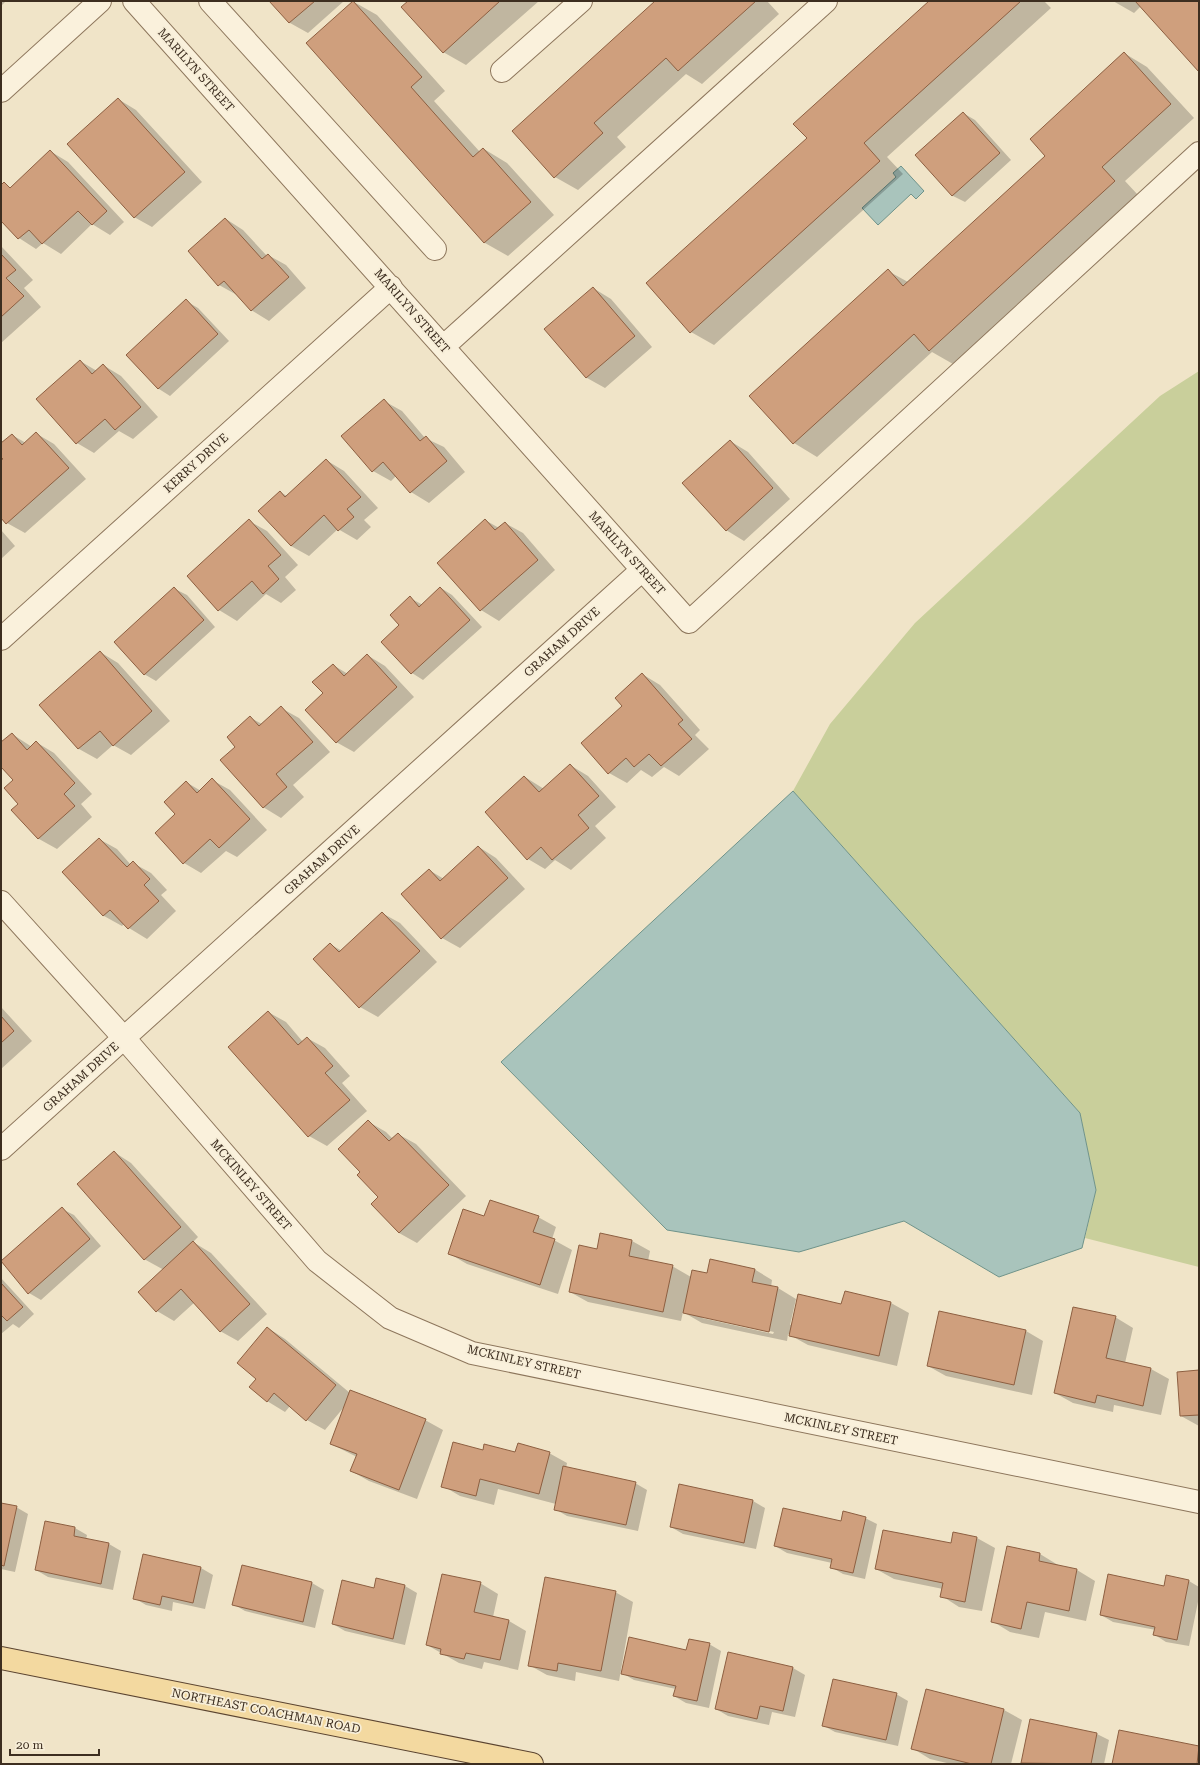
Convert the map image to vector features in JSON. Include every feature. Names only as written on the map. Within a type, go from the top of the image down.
[{"type":"main road","name":"NORTHEAST COACHMAN ROAD","points":[[1,1659],[532,1764]]},
{"type":"street","points":[[1,91],[100,1]]},
{"type":"street","name":"MARILYN STREET","points":[[134,1],[689,622],[1199,153]]},
{"type":"street","points":[[210,1],[435,249]]},
{"type":"street","points":[[502,70],[581,1]]},
{"type":"street","points":[[443,347],[826,1]]},
{"type":"street","name":"KERRY DRIVE","points":[[1,639],[391,287]]},
{"type":"street","name":"GRAHAM DRIVE","points":[[1,1149],[642,570]]},
{"type":"street","name":"MCKINLEY STREET","points":[[1,902],[124,1038],[317,1262],[390,1318],[472,1353],[1199,1502]]},
{"type":"green space","points":[[1199,371],[1199,1267],[1085,1238],[1096,1190],[1080,1113],[793,791],[830,724],[915,623],[1160,396]]},
{"type":"water","points":[[901,166],[924,191],[916,199],[911,194],[878,225],[862,208],[896,177],[893,173]]},
{"type":"water","points":[[793,791],[1080,1113],[1096,1190],[1082,1248],[999,1277],[904,1221],[799,1252],[667,1230],[501,1062]]},
{"type":"building","points":[[269,1],[315,1],[289,23]]},
{"type":"building","points":[[353,1],[422,77],[411,87],[473,157],[483,148],[531,202],[484,243],[306,43]]},
{"type":"building","points":[[408,1],[500,1],[443,53],[401,7]]},
{"type":"building","points":[[655,1],[756,1],[678,71],[666,58],[594,123],[603,133],[554,178],[512,131]]},
{"type":"building","points":[[929,1],[1021,1],[864,143],[880,161],[690,333],[646,283],[807,138],[793,124]]},
{"type":"building","points":[[1135,1],[1199,1],[1199,72]]},
{"type":"building","points":[[1124,52],[1171,104],[1102,167],[1115,181],[929,351],[914,334],[793,444],[749,396],[888,269],[903,286],[1045,156],[1030,139]]},
{"type":"building","points":[[118,98],[185,172],[134,218],[67,144]]},
{"type":"building","points":[[963,112],[1000,153],[952,196],[915,155]]},
{"type":"building","points":[[50,150],[107,211],[92,225],[78,211],[42,244],[29,230],[18,239],[1,221],[1,185],[4,182],[10,188]]},
{"type":"building","points":[[225,218],[262,259],[268,254],[289,277],[251,311],[224,281],[218,286],[188,251]]},
{"type":"building","points":[[1,254],[16,270],[6,278],[24,296],[1,317]]},
{"type":"building","points":[[593,287],[635,336],[586,378],[544,329]]},
{"type":"building","points":[[186,299],[218,334],[158,389],[126,355]]},
{"type":"building","points":[[80,360],[92,374],[103,364],[141,407],[115,430],[105,419],[76,444],[36,399]]},
{"type":"building","points":[[384,399],[420,441],[426,436],[447,461],[410,493],[383,462],[372,472],[341,436]]},
{"type":"building","points":[[36,432],[69,468],[6,524],[1,518],[1,460],[3,459],[1,457],[1,443],[12,434],[22,445]]},
{"type":"building","points":[[730,440],[773,488],[726,531],[682,483]]},
{"type":"building","points":[[326,459],[361,497],[347,509],[354,517],[338,531],[324,515],[291,546],[258,511],[280,491],[285,497]]},
{"type":"building","points":[[249,519],[281,555],[268,566],[279,579],[263,594],[252,581],[218,611],[187,576]]},
{"type":"building","points":[[485,519],[495,530],[505,522],[538,560],[480,611],[437,563]]},
{"type":"building","points":[[174,587],[204,620],[144,675],[114,642]]},
{"type":"building","points":[[440,587],[470,620],[411,674],[381,642],[399,625],[390,615],[410,596],[419,607]]},
{"type":"building","points":[[100,651],[152,711],[113,746],[100,731],[78,749],[39,705]]},
{"type":"building","points":[[367,654],[397,687],[336,743],[305,710],[323,693],[312,682],[333,664],[344,676]]},
{"type":"building","points":[[642,673],[683,720],[678,724],[692,739],[661,766],[649,754],[634,767],[626,758],[608,774],[581,743],[622,706],[615,698]]},
{"type":"building","points":[[281,706],[313,742],[276,774],[287,787],[263,808],[220,760],[235,747],[227,737],[250,716],[259,726]]},
{"type":"building","points":[[12,733],[27,750],[36,741],[75,783],[64,794],[75,806],[38,839],[11,810],[18,804],[4,788],[13,780],[1,767],[1,742]]},
{"type":"building","points":[[570,764],[599,796],[578,815],[589,828],[552,860],[541,847],[527,860],[485,812],[524,776],[539,792]]},
{"type":"building","points":[[212,778],[250,819],[219,848],[210,839],[183,864],[155,833],[175,814],[164,802],[186,781],[197,793]]},
{"type":"building","points":[[99,838],[127,867],[133,861],[150,879],[144,885],[159,901],[128,929],[110,910],[103,916],[62,872]]},
{"type":"building","points":[[478,846],[508,878],[441,939],[401,894],[429,869],[440,881]]},
{"type":"building","points":[[382,912],[420,951],[359,1008],[313,959],[330,943],[339,952]]},
{"type":"building","points":[[268,1011],[298,1045],[307,1037],[333,1066],[325,1073],[350,1100],[308,1137],[228,1047]]},
{"type":"building","points":[[1,1016],[14,1031],[1,1043]]},
{"type":"building","points":[[368,1120],[389,1141],[398,1133],[449,1185],[399,1233],[371,1204],[378,1197],[357,1175],[360,1172],[338,1149]]},
{"type":"building","points":[[114,1151],[181,1227],[144,1260],[77,1184]]},
{"type":"building","points":[[490,1200],[539,1216],[533,1232],[555,1239],[540,1285],[448,1254],[463,1209],[484,1216]]},
{"type":"building","points":[[62,1207],[90,1239],[28,1294],[1,1261]]},
{"type":"building","points":[[600,1233],[632,1240],[629,1256],[673,1265],[663,1312],[569,1292],[579,1245],[597,1249]]},
{"type":"building","points":[[193,1241],[250,1304],[220,1332],[181,1289],[156,1312],[138,1292]]},
{"type":"building","points":[[710,1259],[755,1269],[752,1282],[778,1287],[769,1332],[683,1313],[692,1270],[707,1273]]},
{"type":"building","points":[[1,1283],[23,1307],[7,1321],[2,1316],[1,1317]]},
{"type":"building","points":[[845,1291],[891,1302],[879,1356],[789,1336],[798,1294],[841,1304]]},
{"type":"building","points":[[1073,1307],[1116,1316],[1106,1358],[1151,1368],[1143,1406],[1097,1395],[1095,1403],[1054,1393]]},
{"type":"building","points":[[939,1311],[1026,1330],[1014,1385],[927,1366]]},
{"type":"building","points":[[267,1327],[336,1385],[306,1421],[274,1393],[267,1402],[249,1387],[256,1379],[237,1363]]},
{"type":"building","points":[[1199,1370],[1199,1415],[1180,1416],[1177,1372]]},
{"type":"building","points":[[350,1390],[426,1419],[399,1490],[350,1471],[357,1454],[330,1444]]},
{"type":"building","points":[[453,1442],[483,1450],[484,1444],[515,1452],[518,1443],[550,1452],[539,1494],[480,1479],[476,1496],[441,1487]]},
{"type":"building","points":[[563,1466],[636,1482],[626,1525],[554,1510]]},
{"type":"building","points":[[679,1484],[753,1500],[744,1543],[670,1527]]},
{"type":"building","points":[[1,1503],[17,1506],[4,1566],[1,1565]]},
{"type":"building","points":[[783,1508],[841,1521],[843,1511],[866,1517],[853,1573],[830,1568],[832,1559],[774,1546]]},
{"type":"building","points":[[45,1521],[75,1527],[74,1536],[109,1543],[101,1584],[35,1570]]},
{"type":"building","points":[[883,1530],[951,1543],[953,1532],[977,1537],[965,1602],[940,1597],[943,1583],[875,1569]]},
{"type":"building","points":[[1007,1546],[1040,1553],[1039,1561],[1077,1569],[1069,1611],[1027,1602],[1021,1629],[991,1622]]},
{"type":"building","points":[[143,1554],[201,1567],[193,1603],[162,1596],[160,1605],[133,1599]]},
{"type":"building","points":[[242,1565],[312,1582],[303,1622],[232,1605]]},
{"type":"building","points":[[442,1574],[481,1582],[474,1612],[509,1620],[500,1660],[466,1653],[464,1659],[440,1654],[441,1649],[426,1645]]},
{"type":"building","points":[[1108,1574],[1164,1586],[1166,1575],[1189,1580],[1177,1640],[1153,1635],[1155,1627],[1100,1615]]},
{"type":"building","points":[[545,1577],[616,1591],[601,1671],[558,1663],[557,1671],[528,1666]]},
{"type":"building","points":[[376,1578],[405,1585],[393,1639],[332,1624],[342,1580],[374,1588]]},
{"type":"building","points":[[629,1637],[686,1650],[689,1639],[710,1643],[697,1701],[673,1696],[676,1686],[621,1674]]},
{"type":"building","points":[[728,1652],[793,1667],[783,1711],[760,1706],[757,1719],[715,1709]]},
{"type":"building","points":[[833,1679],[897,1693],[886,1740],[822,1726]]},
{"type":"building","points":[[926,1689],[1004,1709],[991,1764],[972,1764],[911,1749]]},
{"type":"building","points":[[1030,1719],[1097,1733],[1091,1764],[1021,1763]]},
{"type":"building","points":[[1119,1730],[1199,1746],[1197,1764],[1112,1764]]}]
